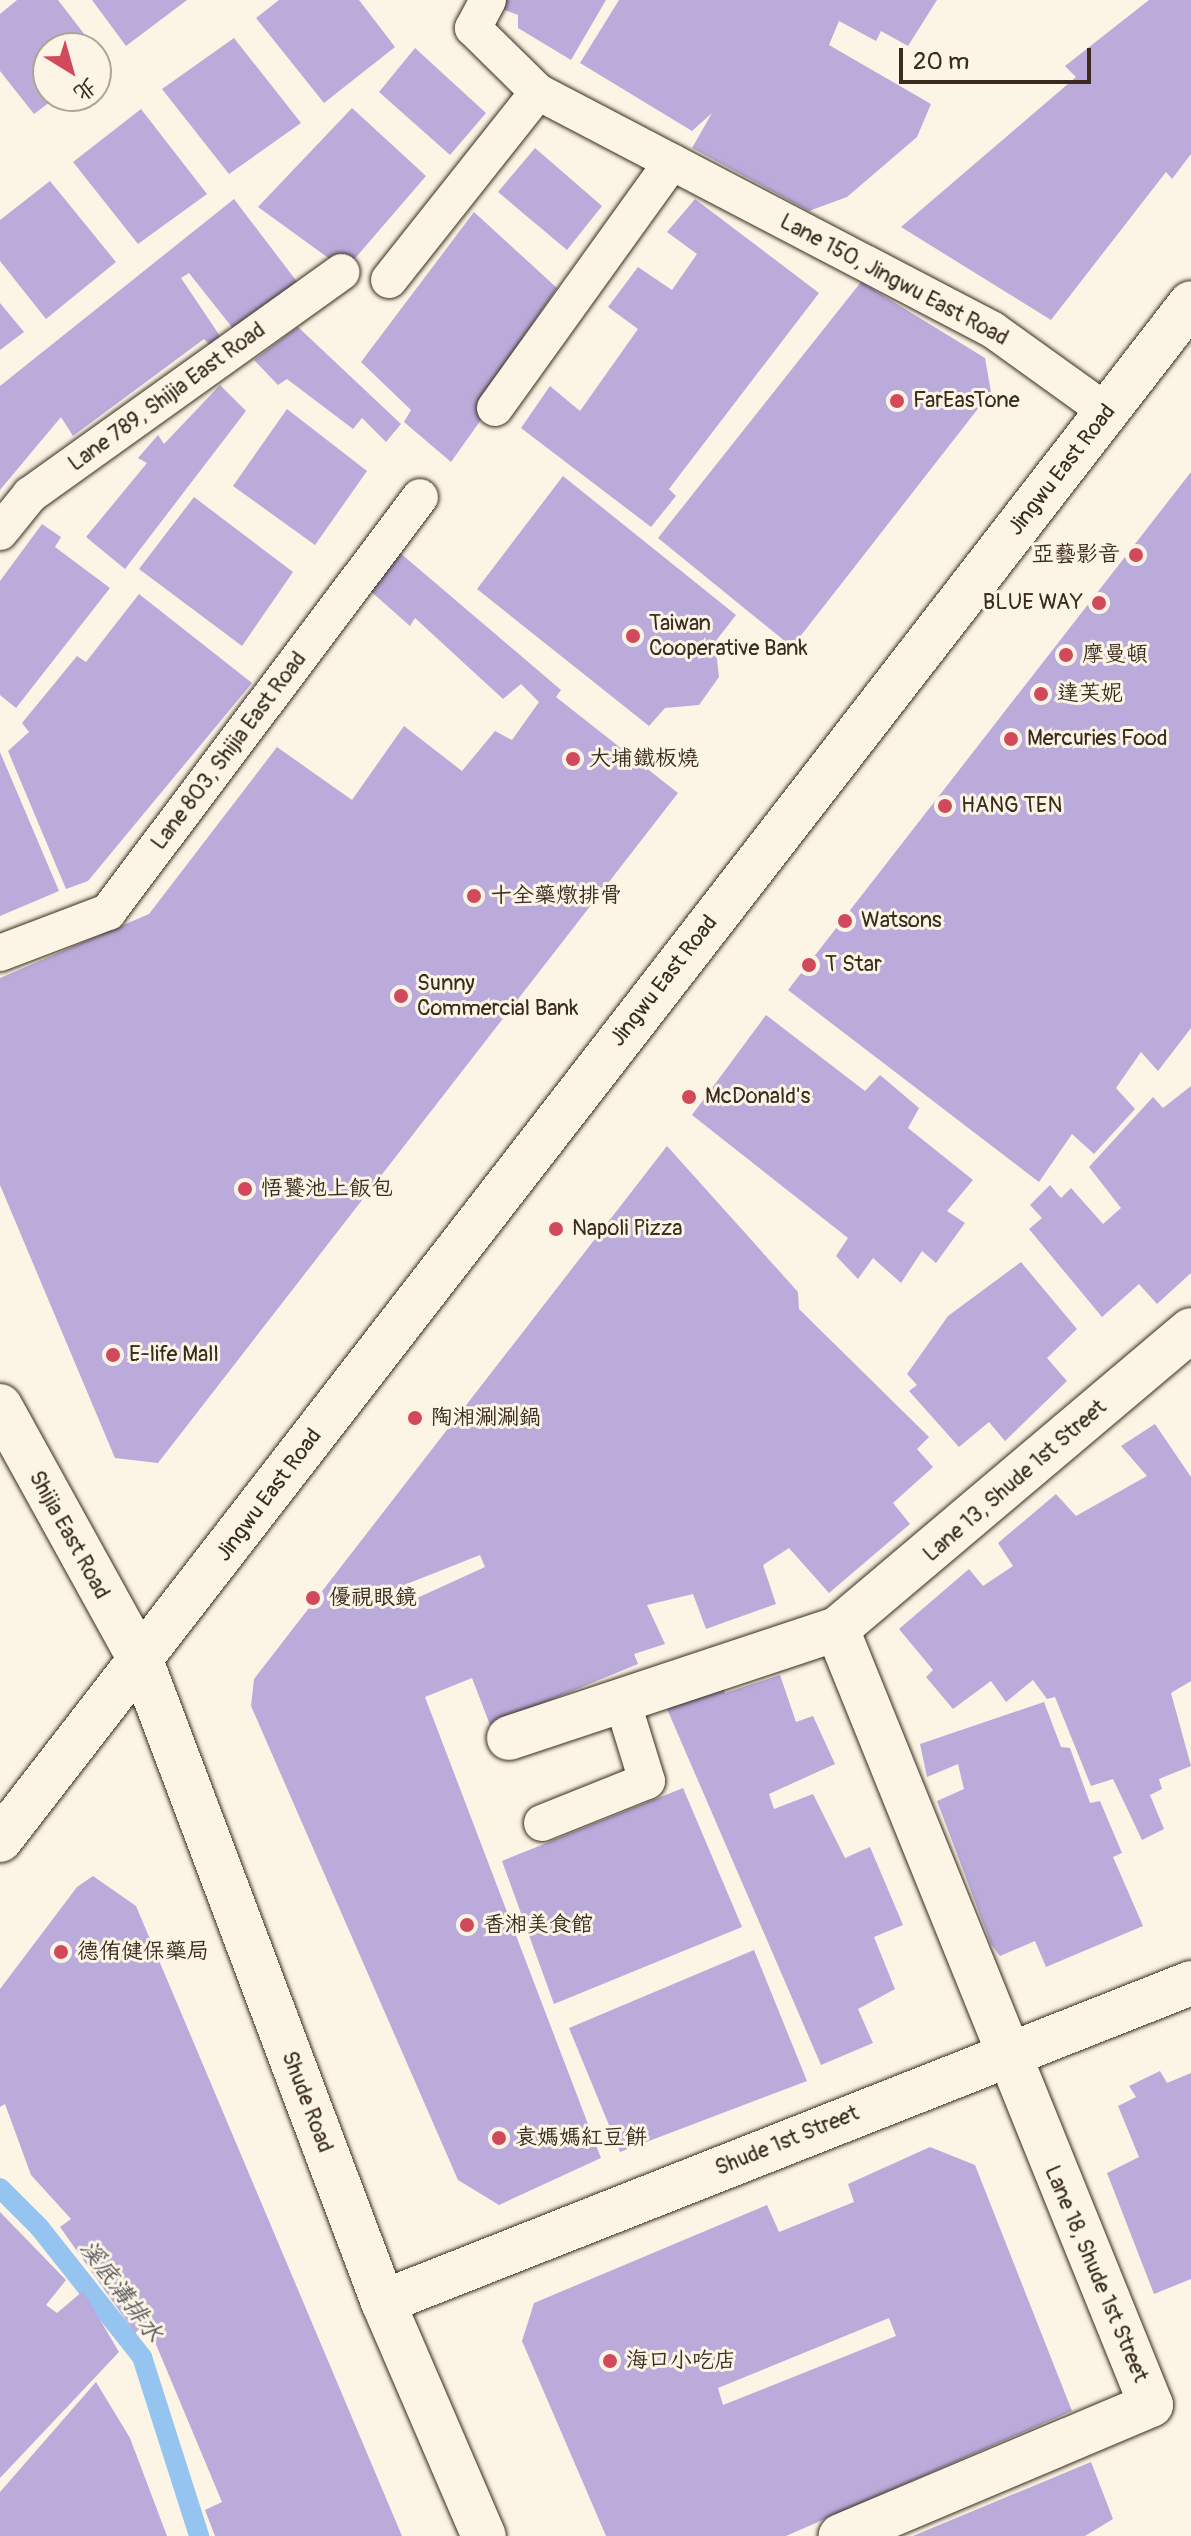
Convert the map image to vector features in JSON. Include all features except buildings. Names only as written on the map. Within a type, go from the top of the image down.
[{"type":"street","name":"Jingwu East Road","points":[[0,1840],[142,1663],[1191,303]]},
{"type":"street","name":"Lane 13, Shude 1st Street","points":[[509,1738],[837,1629],[1191,1330]]},
{"type":"street","name":"Shijia East Road","points":[[0,1406],[142,1663]]},
{"type":"street","points":[[837,1629],[1005,2054]]},
{"type":"street","name":"Shude Road","points":[[142,1663],[383,2302],[484,2536]]},
{"type":"street","name":"Shude 1st Street","points":[[383,2302],[1191,1983]]},
{"type":"street","name":"Lane 18, Shude 1st Street","points":[[841,2536],[1151,2405],[1005,2054]]},
{"type":"lane","name":"Lane 150, Jingwu East Road","points":[[488,0],[473,28],[538,92],[993,330],[1107,412]]},
{"type":"lane","points":[[389,280],[538,92]]},
{"type":"lane","points":[[495,408],[672,162]]},
{"type":"lane","name":"Lane 789, Shijia East Road","points":[[0,532],[30,495],[341,272]]},
{"type":"lane","name":"Lane 803, Shijia East Road","points":[[0,953],[108,912],[420,497]]},
{"type":"lane","points":[[542,1823],[647,1781],[622,1700]]},
{"type":"waterway","name":"溪底溝排水","points":[[0,2188],[39,2227],[142,2357],[199,2536]]},
{"type":"place","name":"FarEasTone","points":[[897,401]]},
{"type":"place","name":"亞藝影音","points":[[1136,555]]},
{"type":"place","name":"BLUE WAY","points":[[1099,603]]},
{"type":"place","name":"Taiwan Cooperative Bank","points":[[633,636]]},
{"type":"place","name":"摩曼頓","points":[[1066,655]]},
{"type":"place","name":"達芙妮","points":[[1041,694]]},
{"type":"place","name":"Mercuries Food","points":[[1011,739]]},
{"type":"place","name":"大埔鐵板燒","points":[[573,759]]},
{"type":"place","name":"HANG TEN","points":[[945,806]]},
{"type":"place","name":"十全藥燉排骨","points":[[474,896]]},
{"type":"place","name":"Watsons","points":[[845,921]]},
{"type":"place","name":"T Star","points":[[809,965]]},
{"type":"place","name":"Sunny Commercial Bank","points":[[401,996]]},
{"type":"place","name":"McDonald's","points":[[689,1097]]},
{"type":"place","name":"悟饕池上飯包","points":[[245,1189]]},
{"type":"place","name":"Napoli Pizza","points":[[556,1229]]},
{"type":"place","name":"E-life Mall","points":[[113,1355]]},
{"type":"place","name":"陶湘涮涮鍋","points":[[415,1418]]},
{"type":"place","name":"優視眼鏡","points":[[313,1598]]},
{"type":"place","name":"香湘美食館","points":[[467,1925]]},
{"type":"place","name":"德侑健保藥局","points":[[61,1952]]},
{"type":"place","name":"袁媽媽紅豆餅","points":[[499,2138]]},
{"type":"place","name":"海口小吃店","points":[[610,2361]]}]
